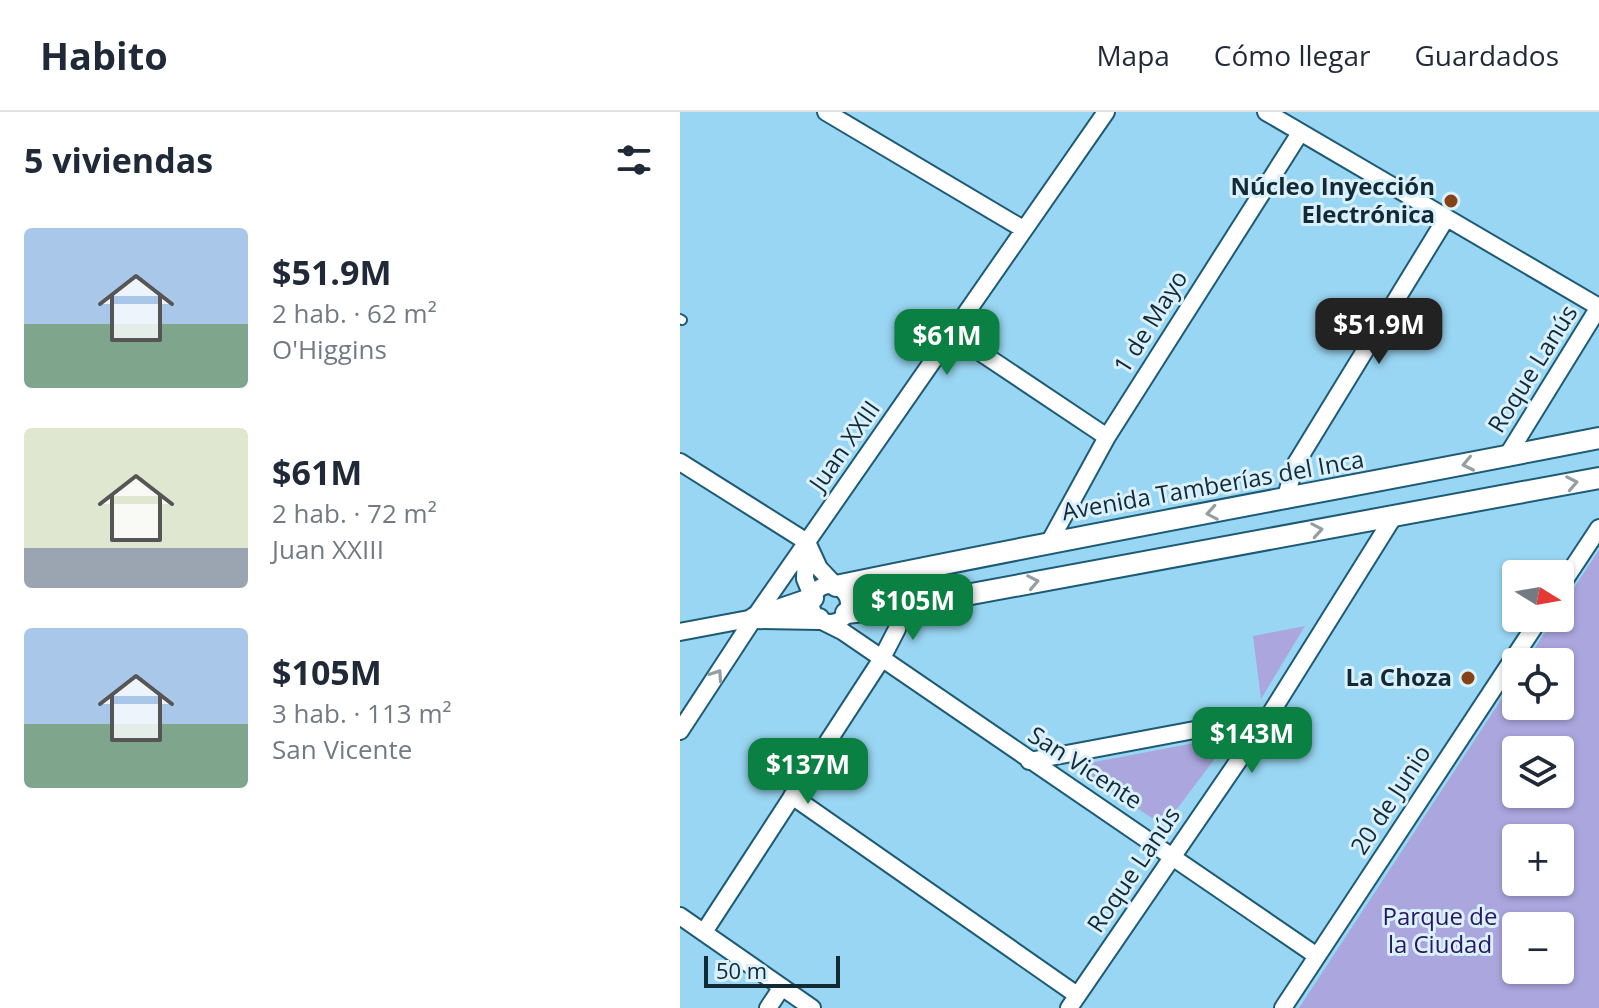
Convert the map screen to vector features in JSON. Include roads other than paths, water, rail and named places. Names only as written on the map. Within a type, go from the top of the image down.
[{"type":"street","points":[[826,112],[1023,229]]},
{"type":"street","name":"Juan XXIII","points":[[680,731],[754,618],[1106,112]]},
{"type":"street","points":[[1266,112],[1445,220],[1599,307]]},
{"type":"street","name":"1 de Mayo","points":[[1050,541],[1107,437],[1300,133]]},
{"type":"street","points":[[1285,500],[1295,465],[1445,220]]},
{"type":"street","name":"Roque Lanús","points":[[1507,456],[1599,307]]},
{"type":"street","points":[[953,334],[1107,437]]},
{"type":"street","name":"Avenida Tamberías del Inca","points":[[836,586],[1050,541],[1285,500],[1599,438]]},
{"type":"street","points":[[680,462],[807,542],[819,568],[848,597],[846,613],[865,649]]},
{"type":"street","points":[[754,618],[837,621],[846,613],[901,607],[1599,478]]},
{"type":"street","name":"Roque Lanús","points":[[1073,1002],[1269,716],[1394,516]]},
{"type":"street","points":[[1574,566],[1599,528]]},
{"type":"street","points":[[807,542],[805,579],[813,598],[812,609],[821,620]]},
{"type":"street","points":[[680,632],[754,618],[813,598],[820,588],[836,586]]},
{"type":"street","points":[[704,932],[881,660],[897,629],[901,607]]},
{"type":"street","name":"San Vicente","points":[[821,620],[1317,956]]},
{"type":"street","name":"20 de Junio","points":[[1283,1008],[1531,632]]},
{"type":"street","points":[[1029,761],[1269,716]]},
{"type":"street","points":[[792,796],[1073,1002]]},
{"type":"street","points":[[680,916],[812,1008]]},
{"type":"street","points":[[768,1008],[782,987]]},
{"type":"place","name":"Núcleo Inyección Electrónica","points":[[1451,201]]},
{"type":"place","name":"La Choza","points":[[1468,678]]},
{"type":"park label","name":"Parque de la Ciudad","points":[[1440,931]]}]
